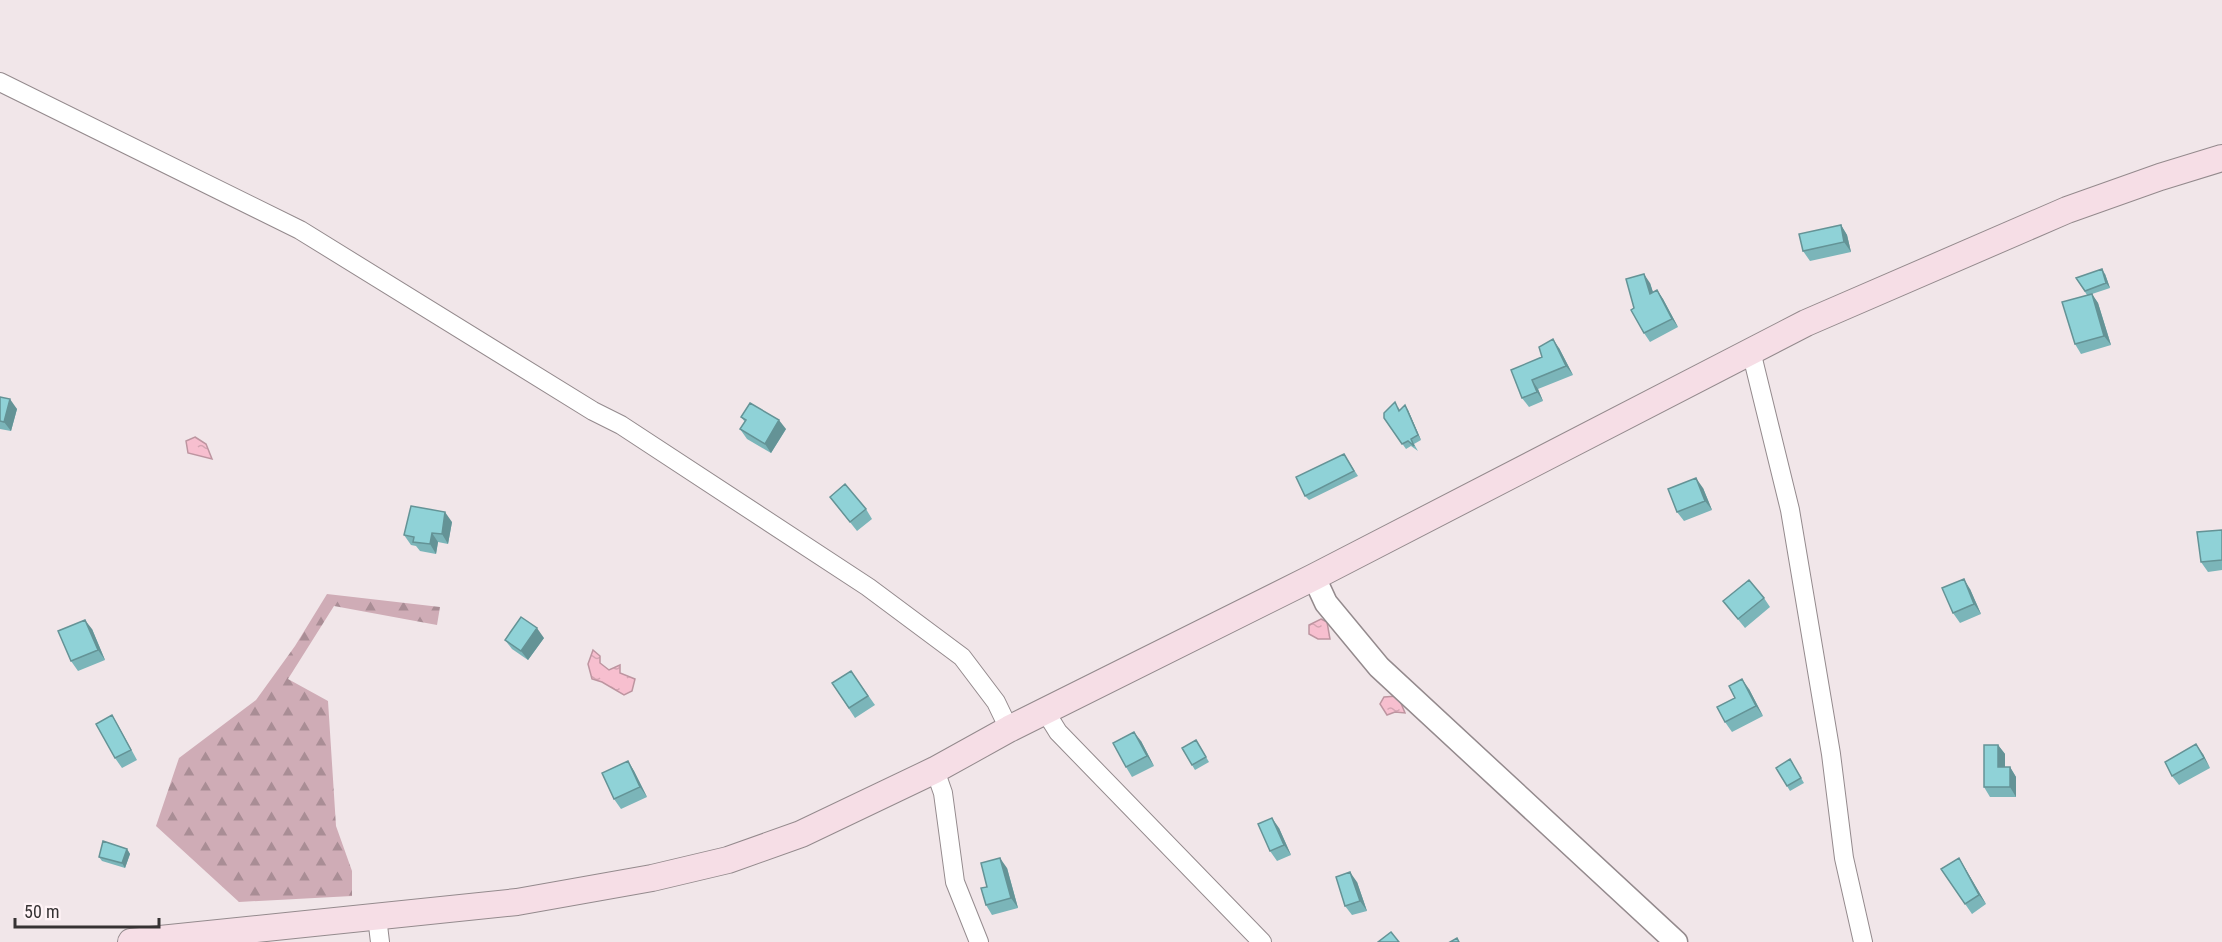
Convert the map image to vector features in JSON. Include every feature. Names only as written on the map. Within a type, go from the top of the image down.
[{"type":"main road","points":[[131,942],[379,930],[652,878],[728,860],[801,834],[935,770],[1010,729],[1314,577],[1806,323],[2067,210],[2222,158]]},
{"type":"street","points":[[0,82],[300,230],[583,405],[621,425],[868,587],[962,657],[996,702],[1010,729]]},
{"type":"street","points":[[1751,351],[1790,510],[1832,754],[1844,858],[1863,942]]},
{"type":"street","points":[[1314,577],[1326,603],[1379,667],[1676,942]]},
{"type":"street","points":[[1046,711],[1058,732],[1262,942]]},
{"type":"street","points":[[935,770],[943,793],[955,882],[979,942]]},
{"type":"green space","points":[[327,594],[440,607],[437,625],[334,606],[288,679],[328,701],[336,826],[352,871],[352,896],[239,902],[156,826],[179,758],[256,700],[295,646]]},
{"type":"water","points":[[195,437],[206,444],[212,459],[188,453],[186,441]]},
{"type":"water","points":[[1321,619],[1327,622],[1330,639],[1318,639],[1309,634],[1309,625]]},
{"type":"water","points":[[593,650],[600,656],[600,663],[609,670],[620,665],[620,673],[635,679],[632,691],[624,695],[592,679],[588,664]]},
{"type":"water","points":[[1398,696],[1405,713],[1395,712],[1387,715],[1380,704],[1384,697]]},
{"type":"building","points":[[1841,225],[1844,242],[1803,251],[1799,234]]},
{"type":"building","points":[[2102,269],[2106,283],[2085,291],[2076,278]]},
{"type":"building","points":[[1644,274],[1650,294],[1657,290],[1672,319],[1644,333],[1631,310],[1634,308],[1626,279]]},
{"type":"building","points":[[2092,294],[2104,336],[2075,344],[2062,302]]},
{"type":"building","points":[[1553,339],[1566,366],[1532,380],[1537,392],[1522,398],[1511,370],[1542,357],[1539,347]]},
{"type":"building","points":[[0,397],[10,399],[4,422],[0,421]]},
{"type":"building","points":[[1395,402],[1399,411],[1405,405],[1418,435],[1411,439],[1414,446],[1408,441],[1402,444],[1384,418],[1384,413]]},
{"type":"building","points":[[750,403],[779,420],[765,444],[740,429],[746,420],[741,417]]},
{"type":"building","points":[[1344,454],[1354,471],[1305,496],[1296,477]]},
{"type":"building","points":[[1696,478],[1705,501],[1677,512],[1668,489]]},
{"type":"building","points":[[845,484],[866,509],[850,522],[830,497]]},
{"type":"building","points":[[411,506],[445,512],[442,534],[432,533],[430,544],[413,542],[414,537],[404,535]]},
{"type":"building","points":[[2222,530],[2222,560],[2201,562],[2197,532]]},
{"type":"building","points":[[1964,579],[1974,604],[1953,613],[1942,588]]},
{"type":"building","points":[[1749,580],[1764,598],[1738,619],[1723,601]]},
{"type":"building","points":[[521,617],[537,628],[521,651],[505,640]]},
{"type":"building","points":[[85,620],[98,650],[71,661],[58,631]]},
{"type":"building","points":[[851,671],[868,696],[849,708],[832,683]]},
{"type":"building","points":[[1742,679],[1756,706],[1725,722],[1717,707],[1735,698],[1729,686]]},
{"type":"building","points":[[112,715],[131,750],[115,758],[96,724]]},
{"type":"building","points":[[1134,732],[1147,756],[1126,767],[1113,743]]},
{"type":"building","points":[[1196,740],[1206,757],[1192,765],[1182,748]]},
{"type":"building","points":[[2196,744],[2204,758],[2172,776],[2165,762]]},
{"type":"building","points":[[1984,745],[1998,745],[1998,767],[2010,767],[2010,787],[1984,787]]},
{"type":"building","points":[[1790,759],[1801,778],[1787,786],[1776,768]]},
{"type":"building","points":[[628,761],[640,787],[614,799],[602,773]]},
{"type":"building","points":[[1272,818],[1284,845],[1270,851],[1258,824]]},
{"type":"building","points":[[103,841],[127,849],[122,863],[99,857]]},
{"type":"building","points":[[1000,858],[1011,898],[986,905],[981,888],[987,887],[981,863]]},
{"type":"building","points":[[1959,858],[1979,895],[1965,904],[1941,869]]},
{"type":"building","points":[[1350,872],[1360,901],[1345,906],[1336,877]]},
{"type":"building","points":[[1391,932],[1399,942],[1378,942]]}]
